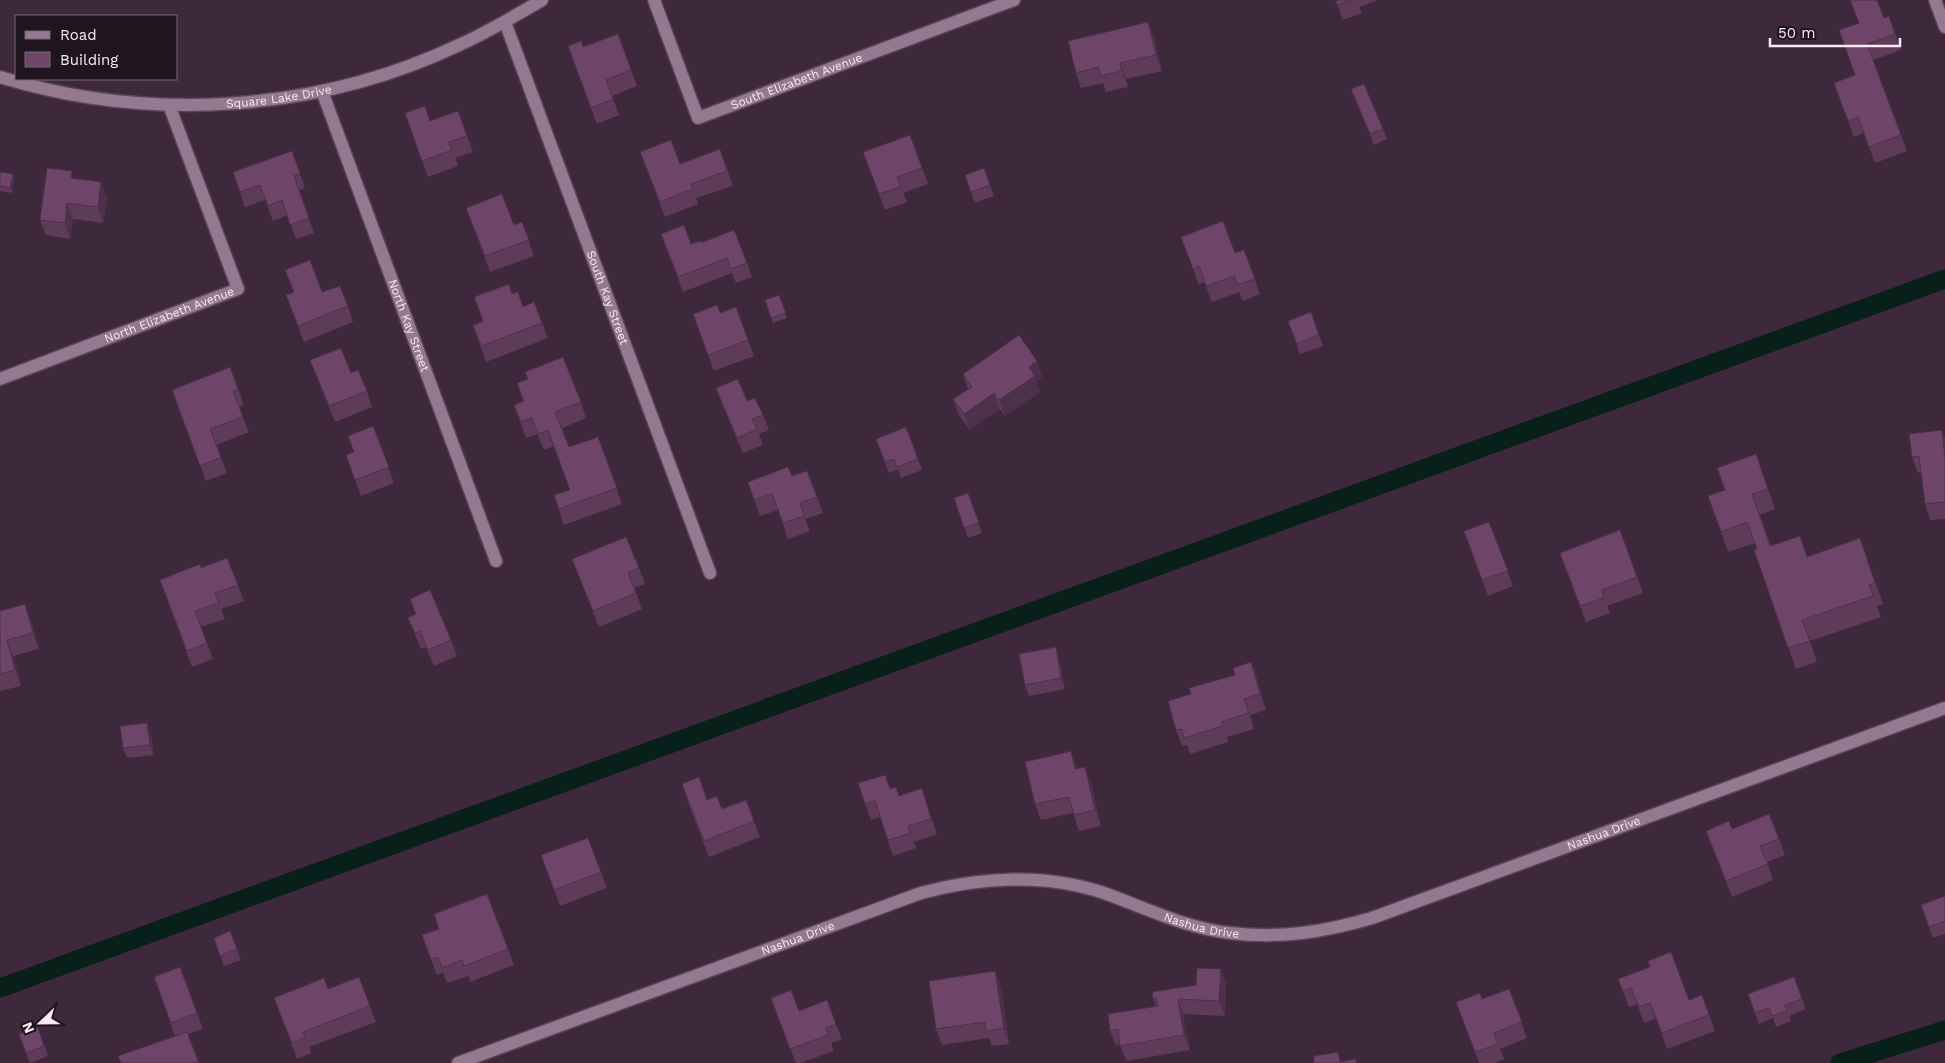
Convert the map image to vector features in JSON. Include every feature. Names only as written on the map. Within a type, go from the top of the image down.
[{"type":"street","name":"Square Lake Drive","points":[[0,77],[70,94],[108,100],[169,104],[229,103],[272,99],[322,91],[410,65],[458,46],[505,22],[542,0]]},
{"type":"street","name":"South Elizabeth Avenue","points":[[654,0],[698,118],[1014,0]]},
{"type":"street","points":[[1935,0],[1945,27]]},
{"type":"street","name":"South Kay Street","points":[[505,22],[710,573]]},
{"type":"street","name":"North Kay Street","points":[[322,91],[496,561]]},
{"type":"street","name":"North Elizabeth Avenue","points":[[0,379],[238,289],[169,104]]},
{"type":"street","name":"Nashua Drive","points":[[458,1063],[921,893],[947,886],[986,880],[1025,879],[1064,884],[1103,893],[1166,918],[1204,929],[1229,933],[1269,936],[1334,929],[1372,918],[1945,708]]},
{"type":"building","points":[[1336,0],[1350,0],[1337,5]]},
{"type":"building","points":[[1850,0],[1877,0],[1884,18],[1889,16],[1895,34],[1867,44],[1901,135],[1869,147],[1858,117],[1848,121],[1834,83],[1855,75],[1839,30],[1859,23]]},
{"type":"building","points":[[1148,22],[1156,55],[1120,63],[1122,71],[1101,76],[1098,67],[1076,73],[1068,41]]},
{"type":"building","points":[[618,34],[631,70],[606,80],[613,99],[591,108],[568,46],[581,41],[583,47]]},
{"type":"building","points":[[1364,84],[1383,129],[1370,134],[1351,89]]},
{"type":"building","points":[[425,106],[430,121],[458,111],[467,136],[449,142],[452,150],[422,161],[405,113]]},
{"type":"building","points":[[910,135],[922,168],[897,177],[901,187],[879,194],[863,152]]},
{"type":"building","points":[[671,140],[680,164],[720,149],[727,171],[691,184],[693,189],[660,202],[640,152]]},
{"type":"building","points":[[292,151],[300,173],[294,176],[309,218],[290,225],[282,200],[268,206],[260,185],[240,192],[233,172]]},
{"type":"building","points":[[47,168],[72,171],[71,178],[101,182],[98,207],[67,203],[65,223],[40,220]]},
{"type":"building","points":[[984,168],[990,185],[971,192],[965,175]]},
{"type":"building","points":[[0,172],[13,174],[10,188],[0,186]]},
{"type":"building","points":[[502,194],[514,225],[522,222],[529,240],[485,256],[466,208]]},
{"type":"building","points":[[1223,221],[1235,253],[1244,250],[1255,279],[1237,285],[1234,276],[1206,286],[1199,266],[1193,269],[1181,237]]},
{"type":"building","points":[[684,225],[691,244],[701,241],[701,243],[734,230],[747,263],[731,269],[727,258],[678,277],[661,234]]},
{"type":"building","points":[[310,260],[322,292],[340,286],[348,306],[298,326],[286,295],[294,292],[285,270]]},
{"type":"building","points":[[509,284],[512,294],[518,292],[523,307],[534,302],[542,323],[481,346],[473,326],[483,321],[474,297]]},
{"type":"building","points":[[779,295],[786,313],[771,318],[765,300]]},
{"type":"building","points":[[717,305],[720,313],[736,307],[748,340],[708,355],[693,314]]},
{"type":"building","points":[[1311,312],[1319,335],[1297,344],[1288,321]]},
{"type":"building","points":[[1019,335],[1037,361],[1029,367],[1035,376],[999,400],[994,393],[964,414],[953,399],[972,387],[963,374]]},
{"type":"building","points":[[341,348],[351,373],[358,370],[367,391],[329,406],[310,360]]},
{"type":"building","points":[[563,357],[581,402],[555,412],[569,447],[598,437],[617,488],[559,509],[554,495],[570,490],[548,430],[538,434],[532,418],[521,422],[514,405],[524,401],[517,383],[528,379],[525,372]]},
{"type":"building","points":[[230,367],[238,389],[233,391],[243,417],[210,429],[221,457],[200,466],[172,390]]},
{"type":"building","points":[[738,379],[747,401],[755,398],[763,415],[752,419],[757,429],[737,438],[716,388]]},
{"type":"building","points":[[373,426],[389,467],[355,480],[346,455],[354,452],[348,436]]},
{"type":"building","points":[[906,427],[918,459],[897,467],[894,459],[885,462],[876,439]]},
{"type":"building","points":[[1942,430],[1945,458],[1945,502],[1925,504],[1919,456],[1912,457],[1909,434]]},
{"type":"building","points":[[1756,454],[1768,489],[1752,494],[1770,546],[1800,536],[1807,557],[1860,538],[1875,583],[1869,585],[1873,596],[1802,620],[1810,641],[1788,648],[1754,550],[1757,549],[1747,522],[1721,532],[1708,496],[1725,490],[1717,468]]},
{"type":"building","points":[[788,467],[792,476],[807,471],[817,497],[800,503],[804,516],[783,523],[772,494],[754,500],[748,482]]},
{"type":"building","points":[[968,493],[979,523],[964,528],[954,498]]},
{"type":"building","points":[[1489,522],[1508,571],[1482,580],[1464,531]]},
{"type":"building","points":[[1620,530],[1637,577],[1602,590],[1604,598],[1580,606],[1560,553]]},
{"type":"building","points":[[626,537],[639,568],[628,573],[636,593],[593,611],[572,559]]},
{"type":"building","points":[[227,558],[238,585],[215,593],[219,603],[195,611],[207,643],[187,651],[160,580],[200,564],[201,568]]},
{"type":"building","points":[[430,590],[451,640],[428,650],[420,631],[415,633],[408,618],[416,614],[410,599]]},
{"type":"building","points":[[25,604],[33,633],[7,640],[15,670],[0,674],[0,611]]},
{"type":"building","points":[[1056,647],[1061,678],[1025,685],[1019,654]]},
{"type":"building","points":[[1251,662],[1260,694],[1244,699],[1249,713],[1221,722],[1223,726],[1184,738],[1182,729],[1176,730],[1168,701],[1191,694],[1189,688],[1235,675],[1233,668]]},
{"type":"building","points":[[147,723],[150,745],[123,748],[120,726]]},
{"type":"building","points":[[1071,751],[1075,769],[1085,767],[1095,810],[1074,815],[1069,797],[1035,804],[1025,762]]},
{"type":"building","points":[[885,775],[890,789],[896,787],[899,796],[922,788],[931,819],[908,826],[911,833],[888,840],[875,801],[865,804],[858,783]]},
{"type":"building","points":[[699,777],[707,800],[717,796],[722,809],[746,800],[754,821],[704,841],[682,784]]},
{"type":"building","points":[[1769,814],[1779,839],[1760,846],[1768,864],[1726,881],[1706,831],[1729,821],[1732,829]]},
{"type":"building","points":[[588,838],[601,872],[554,890],[541,855]]},
{"type":"building","points":[[487,894],[508,949],[464,966],[462,960],[442,968],[438,957],[431,959],[422,935],[439,929],[434,914]]},
{"type":"building","points":[[1945,896],[1945,921],[1929,927],[1921,905]]},
{"type":"building","points":[[230,931],[237,949],[220,956],[214,938]]},
{"type":"building","points":[[1671,952],[1689,1000],[1702,995],[1709,1015],[1662,1033],[1650,1003],[1639,1007],[1631,988],[1623,991],[1618,979],[1650,967],[1648,961]]},
{"type":"building","points":[[180,967],[197,1013],[171,1023],[154,977]]},
{"type":"building","points":[[1197,968],[1221,969],[1219,1001],[1178,999],[1184,1035],[1120,1046],[1118,1029],[1110,1031],[1108,1014],[1158,1006],[1152,992],[1196,985]]},
{"type":"building","points":[[995,971],[1004,1028],[986,1031],[985,1022],[936,1029],[929,981]]},
{"type":"building","points":[[359,977],[370,1006],[303,1032],[305,1037],[292,1043],[274,998],[324,978],[328,989]]},
{"type":"building","points":[[1794,977],[1802,999],[1785,1005],[1787,1011],[1772,1016],[1769,1008],[1755,1013],[1748,994]]},
{"type":"building","points":[[1509,989],[1522,1022],[1494,1033],[1498,1044],[1475,1052],[1456,1002],[1480,993],[1482,999]]},
{"type":"building","points":[[791,990],[799,1011],[827,1000],[836,1024],[826,1028],[828,1035],[790,1049],[771,998]]},
{"type":"building","points":[[38,1028],[44,1046],[26,1053],[19,1034]]},
{"type":"building","points":[[187,1032],[198,1061],[193,1063],[121,1063],[118,1056]]},
{"type":"building","points":[[1338,1052],[1340,1062],[1356,1059],[1356,1063],[1314,1063],[1314,1056]]},
{"type":"waterway","points":[[0,988],[1945,279]]},
{"type":"waterway","points":[[1840,1063],[1945,1030]]}]
